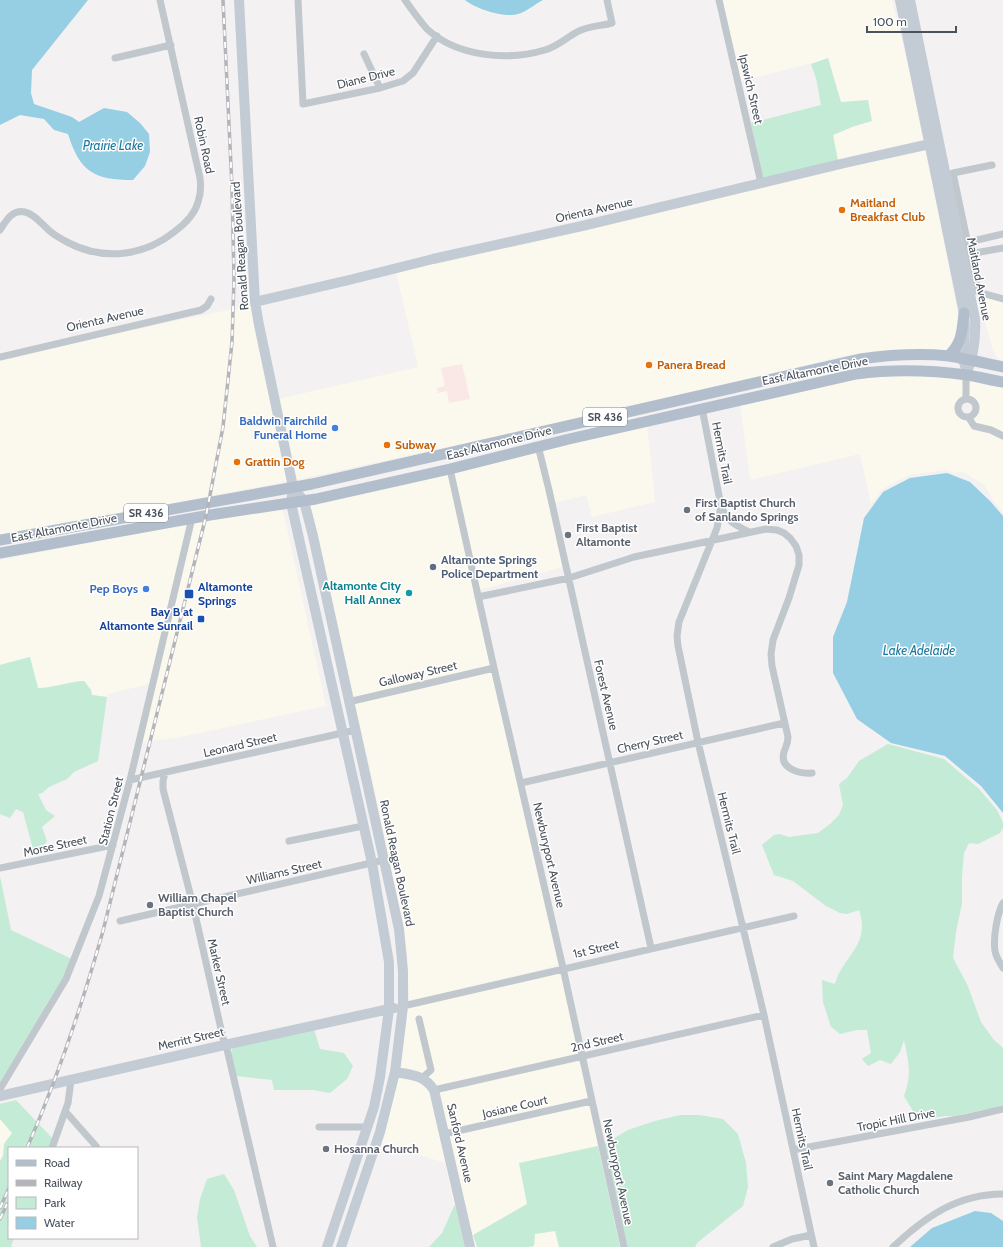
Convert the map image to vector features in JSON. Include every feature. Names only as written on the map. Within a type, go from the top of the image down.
[{"type":"main road","name":"Ronald Reagan Boulevard","points":[[239,0],[255,302],[293,487],[291,503],[372,863],[389,962],[388,1009],[380,1077],[374,1107],[327,1247]]},
{"type":"main road","name":"Maitland Avenue","points":[[900,0],[960,249],[975,319],[976,331],[968,360],[966,376]]},
{"type":"main road","name":"Maitland Avenue","points":[[910,0],[934,143]]},
{"type":"main road","name":"Orienta Avenue","points":[[255,302],[433,259],[582,226],[934,143]]},
{"type":"main road","name":"Maitland Avenue","points":[[960,249],[968,360]]},
{"type":"main road","points":[[948,356],[955,350],[959,342],[964,313]]},
{"type":"main road","name":"East Altamonte Drive","points":[[0,540],[293,487],[860,359],[880,356],[948,356]]},
{"type":"main road","name":"SR 436","points":[[948,356],[1003,367]]},
{"type":"main road","name":"East Altamonte Drive","points":[[0,554],[192,518],[304,501],[450,469],[538,446],[846,376],[876,372],[925,371],[1003,382]]},
{"type":"main road","points":[[794,387],[802,380],[803,372]]},
{"type":"main road","points":[[702,408],[714,392]]},
{"type":"main road","points":[[687,412],[695,406],[701,395]]},
{"type":"main road","points":[[568,439],[580,429],[582,422]]},
{"type":"main road","points":[[450,469],[453,457],[460,450]]},
{"type":"main road","name":"Ronald Reagan Boulevard","points":[[293,487],[304,501],[399,929],[403,971],[403,1006],[394,1072],[380,1132],[341,1247]]},
{"type":"main road","points":[[118,532],[132,516]]},
{"type":"main road","points":[[88,537],[103,521]]},
{"type":"main road","points":[[0,547],[30,542],[36,538],[38,534]]},
{"type":"main road","name":"Merritt Street","points":[[0,1096],[403,1006]]},
{"type":"main road","points":[[394,1072],[422,1078]]},
{"type":"main road","name":"Sanford Avenue","points":[[422,1078],[429,1083],[434,1090],[470,1247]]},
{"type":"street","name":"Robin Road","points":[[0,230],[8,218],[14,213],[26,212],[33,216],[51,232],[69,243],[86,250],[106,254],[128,253],[146,249],[166,239],[182,226],[192,214],[198,202],[201,189],[200,178],[160,0]]},
{"type":"street","name":"Diane Drive","points":[[298,0],[303,104],[396,84],[407,78],[413,72],[437,36]]},
{"type":"street","points":[[405,0],[423,24],[437,36],[462,49],[474,53],[489,55],[520,55],[546,50],[557,46],[577,32],[612,23],[607,0]]},
{"type":"street","name":"Ipswich Street","points":[[719,0],[761,183]]},
{"type":"street","points":[[115,58],[171,45]]},
{"type":"street","points":[[364,54],[380,88]]},
{"type":"street","points":[[992,165],[953,173],[960,249],[978,292],[1003,299]]},
{"type":"street","points":[[960,249],[973,241],[1003,234]]},
{"type":"street","points":[[960,249],[975,253],[1003,248]]},
{"type":"street","name":"Orienta Avenue","points":[[0,357],[201,310],[207,306],[211,299]]},
{"type":"street","points":[[966,376],[966,399]]},
{"type":"street","points":[[969,418],[975,414],[977,407],[973,401],[966,399],[960,403],[958,410],[962,416],[969,418],[974,426],[991,430],[1003,436]]},
{"type":"street","name":"Hermits Trail","points":[[702,408],[721,506],[719,520],[712,541],[679,622],[677,636],[678,646],[698,742],[764,1015],[814,1247]]},
{"type":"street","name":"Forest Avenue","points":[[538,446],[651,948]]},
{"type":"street","name":"Newburyport Avenue","points":[[450,469],[563,968],[624,1247]]},
{"type":"street","points":[[721,506],[728,519],[735,526],[749,532]]},
{"type":"street","name":"Station Street","points":[[0,1089],[54,1000],[72,967],[99,896],[130,780],[192,518]]},
{"type":"street","points":[[478,597],[568,578],[634,557],[749,532],[766,529],[777,530],[784,533],[796,546],[799,555],[799,565],[789,598],[773,640],[771,654],[772,666],[788,737],[788,744],[784,753],[784,759],[787,766],[795,771],[803,774],[812,773]]},
{"type":"street","name":"Galloway Street","points":[[348,702],[494,668]]},
{"type":"street","name":"Cherry Street","points":[[521,783],[784,723]]},
{"type":"street","name":"Leonard Street","points":[[130,780],[356,730]]},
{"type":"street","name":"Marker Street","points":[[165,773],[163,789],[223,1038],[226,1045],[273,1247]]},
{"type":"street","points":[[289,841],[363,826]]},
{"type":"street","name":"Morse Street","points":[[0,868],[113,845]]},
{"type":"street","name":"Williams Street","points":[[120,921],[384,860]]},
{"type":"street","points":[[1003,903],[999,912],[995,952],[1003,968]]},
{"type":"street","name":"1st Street","points":[[403,1006],[794,916]]},
{"type":"street","name":"2nd Street","points":[[434,1090],[764,1015]]},
{"type":"street","points":[[419,1019],[431,1070],[422,1078]]},
{"type":"street","points":[[52,1147],[68,1102],[71,1080]]},
{"type":"street","name":"Josiane Court","points":[[444,1134],[591,1101]]},
{"type":"street","name":"Tropic Hill Drive","points":[[793,1150],[969,1117],[1003,1109]]},
{"type":"street","points":[[65,1110],[96,1147]]},
{"type":"street","points":[[319,1127],[367,1127]]},
{"type":"street","points":[[893,1247],[910,1231],[937,1212],[974,1196],[1003,1194]]},
{"type":"street","points":[[773,1247],[811,1235]]},
{"type":"shaded area","points":[[722,0],[892,0],[920,114],[925,141],[838,161],[833,135],[852,127],[841,102],[828,59],[741,81]]},
{"type":"shaded area","points":[[926,148],[958,315],[958,334],[948,353],[884,352],[849,355],[540,427],[295,480],[278,399],[418,367],[396,272]]},
{"type":"shaded area","points":[[978,296],[1003,302],[1003,361],[999,360],[993,350]]},
{"type":"shaded area","points":[[252,305],[289,481],[0,536],[0,361],[118,333]]},
{"type":"shaded area","points":[[462,364],[470,399],[449,403],[447,391],[438,393],[437,388],[445,386],[441,368]]},
{"type":"shaded area","points":[[914,374],[964,380],[963,397],[958,400],[955,406],[957,416],[967,421],[973,430],[991,433],[1003,440],[1003,512],[993,500],[984,485],[963,472],[954,473],[947,470],[909,475],[881,490],[871,504],[860,454],[750,480],[740,403],[857,379]]},
{"type":"shaded area","points":[[970,381],[1003,386],[1003,433],[993,427],[976,423],[974,420],[980,407],[978,401],[969,396]]},
{"type":"shaded area","points":[[647,424],[655,502],[592,517],[586,495],[555,503],[543,447]]},
{"type":"shaded area","points":[[537,449],[563,567],[480,590],[453,468]]},
{"type":"shaded area","points":[[447,469],[490,665],[353,698],[307,502]]},
{"type":"shaded area","points":[[282,506],[326,706],[176,738],[142,742],[194,523]]},
{"type":"shaded area","points":[[187,524],[149,684],[108,694],[107,697],[92,695],[83,681],[70,682],[46,688],[38,688],[30,657],[0,665],[0,560]]},
{"type":"shaded area","points":[[492,672],[560,965],[409,1001],[407,955],[402,919],[369,763],[354,704]]},
{"type":"shaded area","points":[[561,972],[578,1054],[435,1086],[428,1078],[433,1073],[434,1069],[421,1015],[416,1017],[428,1069],[422,1074],[401,1070],[408,1008]]},
{"type":"shaded area","points":[[579,1061],[588,1098],[447,1130],[438,1093]]},
{"type":"shaded area","points":[[399,1076],[420,1081],[432,1092],[465,1247],[455,1205],[454,1206],[445,1163],[382,1143]]},
{"type":"shaded area","points":[[589,1105],[598,1146],[527,1204],[473,1235],[477,1247],[473,1247],[448,1137]]},
{"type":"shaded area","points":[[0,1119],[12,1133],[4,1144],[3,1156],[0,1161]]},
{"type":"shaded area","points":[[555,1231],[559,1247],[528,1247],[534,1246],[535,1234]]},
{"type":"green space","points":[[828,58],[841,102],[868,100],[872,121],[833,135],[838,161],[763,179],[751,123],[821,105],[816,78],[811,64]]},
{"type":"green space","points":[[30,657],[38,688],[84,681],[91,690],[92,695],[107,697],[98,761],[74,772],[67,779],[38,794],[46,810],[55,816],[42,827],[47,841],[42,849],[36,851],[33,849],[23,812],[16,809],[10,818],[0,814],[0,665]]},
{"type":"green space","points":[[888,744],[944,759],[979,789],[997,810],[1003,822],[1003,828],[1000,833],[978,844],[969,843],[964,853],[962,903],[956,932],[953,958],[967,984],[981,1022],[994,1040],[1003,1048],[1003,1105],[955,1116],[945,1116],[923,1120],[913,1111],[904,1096],[907,1088],[909,1068],[904,1040],[900,1052],[891,1064],[880,1060],[868,1066],[862,1059],[871,1053],[867,1030],[857,1030],[840,1034],[831,1027],[823,1002],[822,980],[835,984],[844,965],[859,942],[862,922],[859,910],[847,914],[840,913],[826,906],[793,881],[774,875],[762,845],[774,835],[779,834],[789,837],[818,833],[830,824],[839,815],[843,805],[839,784],[847,778],[859,761]]},
{"type":"green space","points":[[0,876],[11,930],[72,959],[63,977],[0,1082]]},
{"type":"green space","points":[[314,1029],[320,1049],[344,1053],[353,1066],[347,1079],[330,1093],[313,1090],[274,1090],[272,1080],[236,1076],[231,1058],[233,1047]]},
{"type":"green space","points":[[16,1100],[54,1140],[50,1147],[8,1147],[8,1239],[14,1239],[11,1247],[0,1247],[0,1161],[3,1156],[4,1144],[12,1133],[0,1119],[0,1104]]},
{"type":"green space","points":[[680,1115],[699,1115],[723,1119],[738,1134],[746,1163],[748,1187],[743,1206],[697,1243],[695,1247],[627,1247],[604,1144],[628,1130]]},
{"type":"green space","points":[[598,1146],[620,1247],[559,1247],[555,1231],[535,1234],[534,1246],[477,1247],[473,1235],[527,1204],[519,1163]]},
{"type":"green space","points":[[224,1174],[234,1190],[250,1236],[257,1247],[201,1247],[197,1217],[200,1199],[207,1179]]},
{"type":"green space","points":[[455,1204],[465,1247],[429,1247],[442,1233]]},
{"type":"water","name":"Prairie Lake","points":[[0,0],[88,0],[32,70],[31,93],[34,104],[72,117],[79,122],[104,108],[127,112],[140,123],[149,134],[150,152],[145,166],[133,180],[108,178],[90,171],[78,157],[68,134],[54,130],[44,119],[20,115],[0,125]]},
{"type":"water","points":[[465,0],[543,0],[524,12],[505,15],[476,7]]},
{"type":"water","name":"Lake Adelaide","points":[[947,473],[970,482],[1003,516],[1003,813],[981,786],[945,756],[891,743],[857,719],[833,673],[833,637],[847,602],[864,518],[883,492],[910,478]]},
{"type":"water","points":[[975,1211],[991,1213],[1003,1221],[1003,1247],[910,1247],[932,1228]]},
{"type":"railway","points":[[27,1147],[69,1041],[103,931],[206,516],[223,427],[232,342],[234,279],[232,187],[223,0]]},
{"type":"railway","points":[[0,1208],[8,1190]]},
{"type":"railway","points":[[0,1219],[7,1204]]},
{"type":"place","name":"Maitland Breakfast Club","points":[[842,210]]},
{"type":"place","name":"Panera Bread","points":[[649,365]]},
{"type":"place","name":"Baldwin Fairchild Funeral Home","points":[[335,428]]},
{"type":"place","name":"Subway","points":[[387,445]]},
{"type":"place","name":"Grattin Dog","points":[[237,462]]},
{"type":"place","name":"First Baptist Church of Sanlando Springs","points":[[687,510]]},
{"type":"place","name":"First Baptist Altamonte","points":[[568,535]]},
{"type":"place","name":"Altamonte Springs Police Department","points":[[433,567]]},
{"type":"place","name":"Pep Boys","points":[[146,589]]},
{"type":"place","name":"Altamonte City Hall Annex","points":[[409,593]]},
{"type":"place","name":"Altamonte Springs","points":[[189,594]]},
{"type":"place","name":"Bay B at Altamonte Sunrail","points":[[201,619]]},
{"type":"place","name":"William Chapel Baptist Church","points":[[150,905]]},
{"type":"place","name":"Hosanna Church","points":[[326,1149]]},
{"type":"place","name":"Saint Mary Magdalene Catholic Church","points":[[830,1183]]}]
